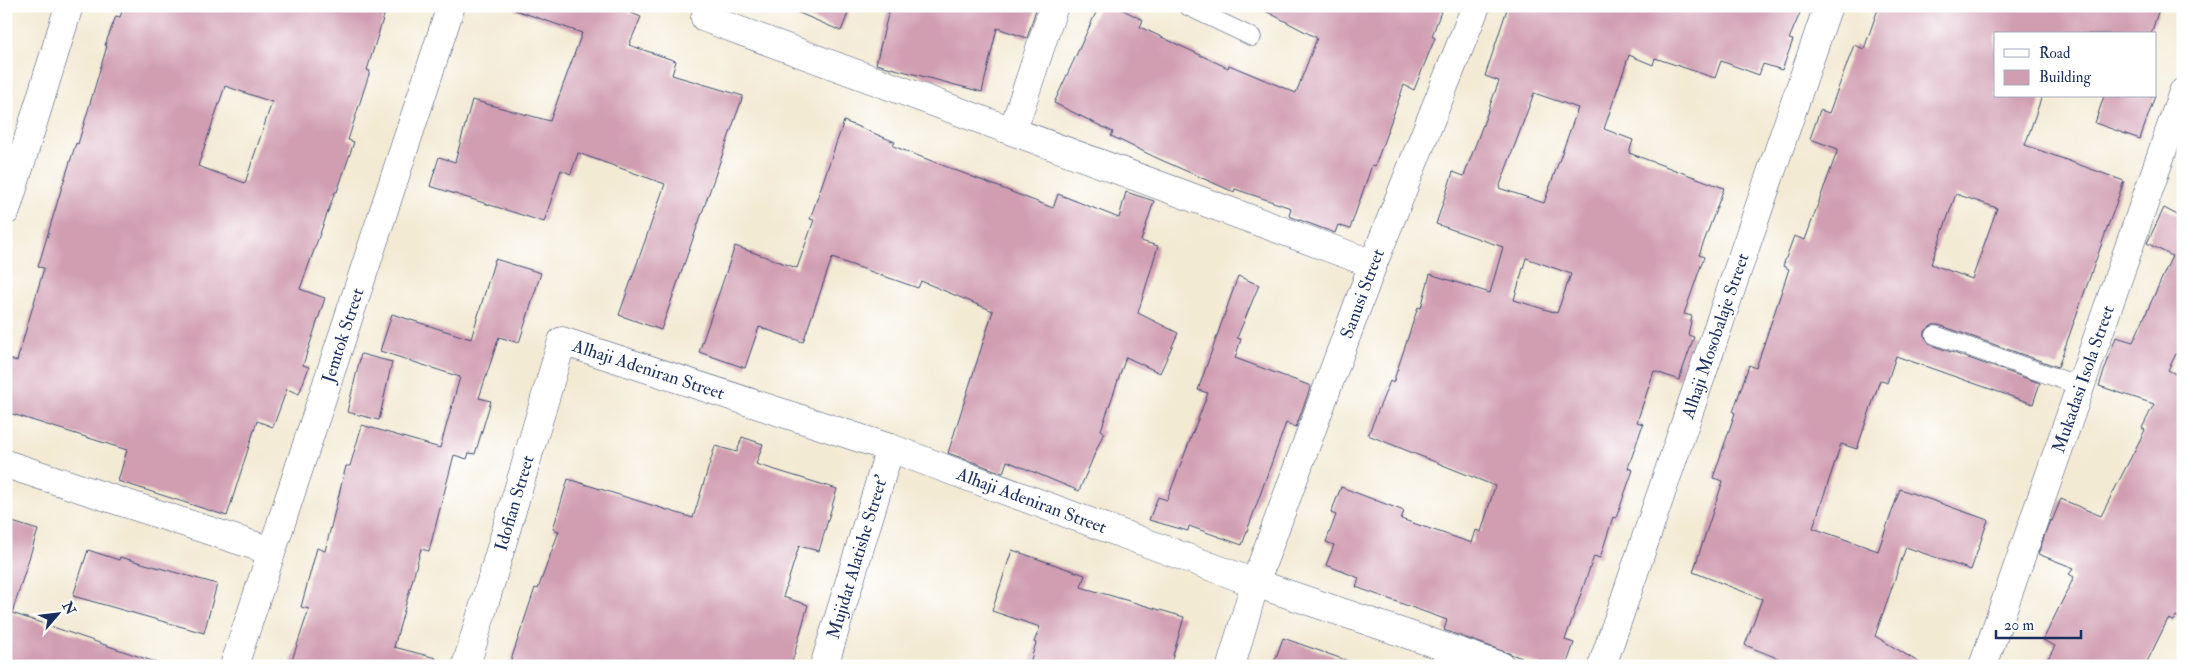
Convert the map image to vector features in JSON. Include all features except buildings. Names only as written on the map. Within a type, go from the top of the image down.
[{"type":"street","points":[[6,211],[69,6]]},
{"type":"street","name":"Jemtok Street","points":[[234,666],[451,6]]},
{"type":"street","points":[[1013,130],[1054,6]]},
{"type":"street","name":"Sanusi Street","points":[[1231,666],[1255,583],[1372,264],[1476,6]]},
{"type":"street","name":"Alhaji Mosobalaje Street","points":[[1602,666],[1828,6]]},
{"type":"street","points":[[706,18],[1372,264]]},
{"type":"street","name":"Mukadasi Isola Street","points":[[1983,666],[2183,92]]},
{"type":"street","name":"Alhaji Adeniran Street","points":[[562,340],[890,448],[1255,583],[1501,666]]},
{"type":"street","name":"Idofian Street","points":[[466,666],[562,340]]},
{"type":"street","name":"Mujidat Alatishe Street'","points":[[824,666],[890,448]]},
{"type":"street","points":[[6,464],[271,551]]},
{"type":"lane","points":[[1187,6],[1252,38]]},
{"type":"lane","points":[[1935,335],[2080,386]]}]
